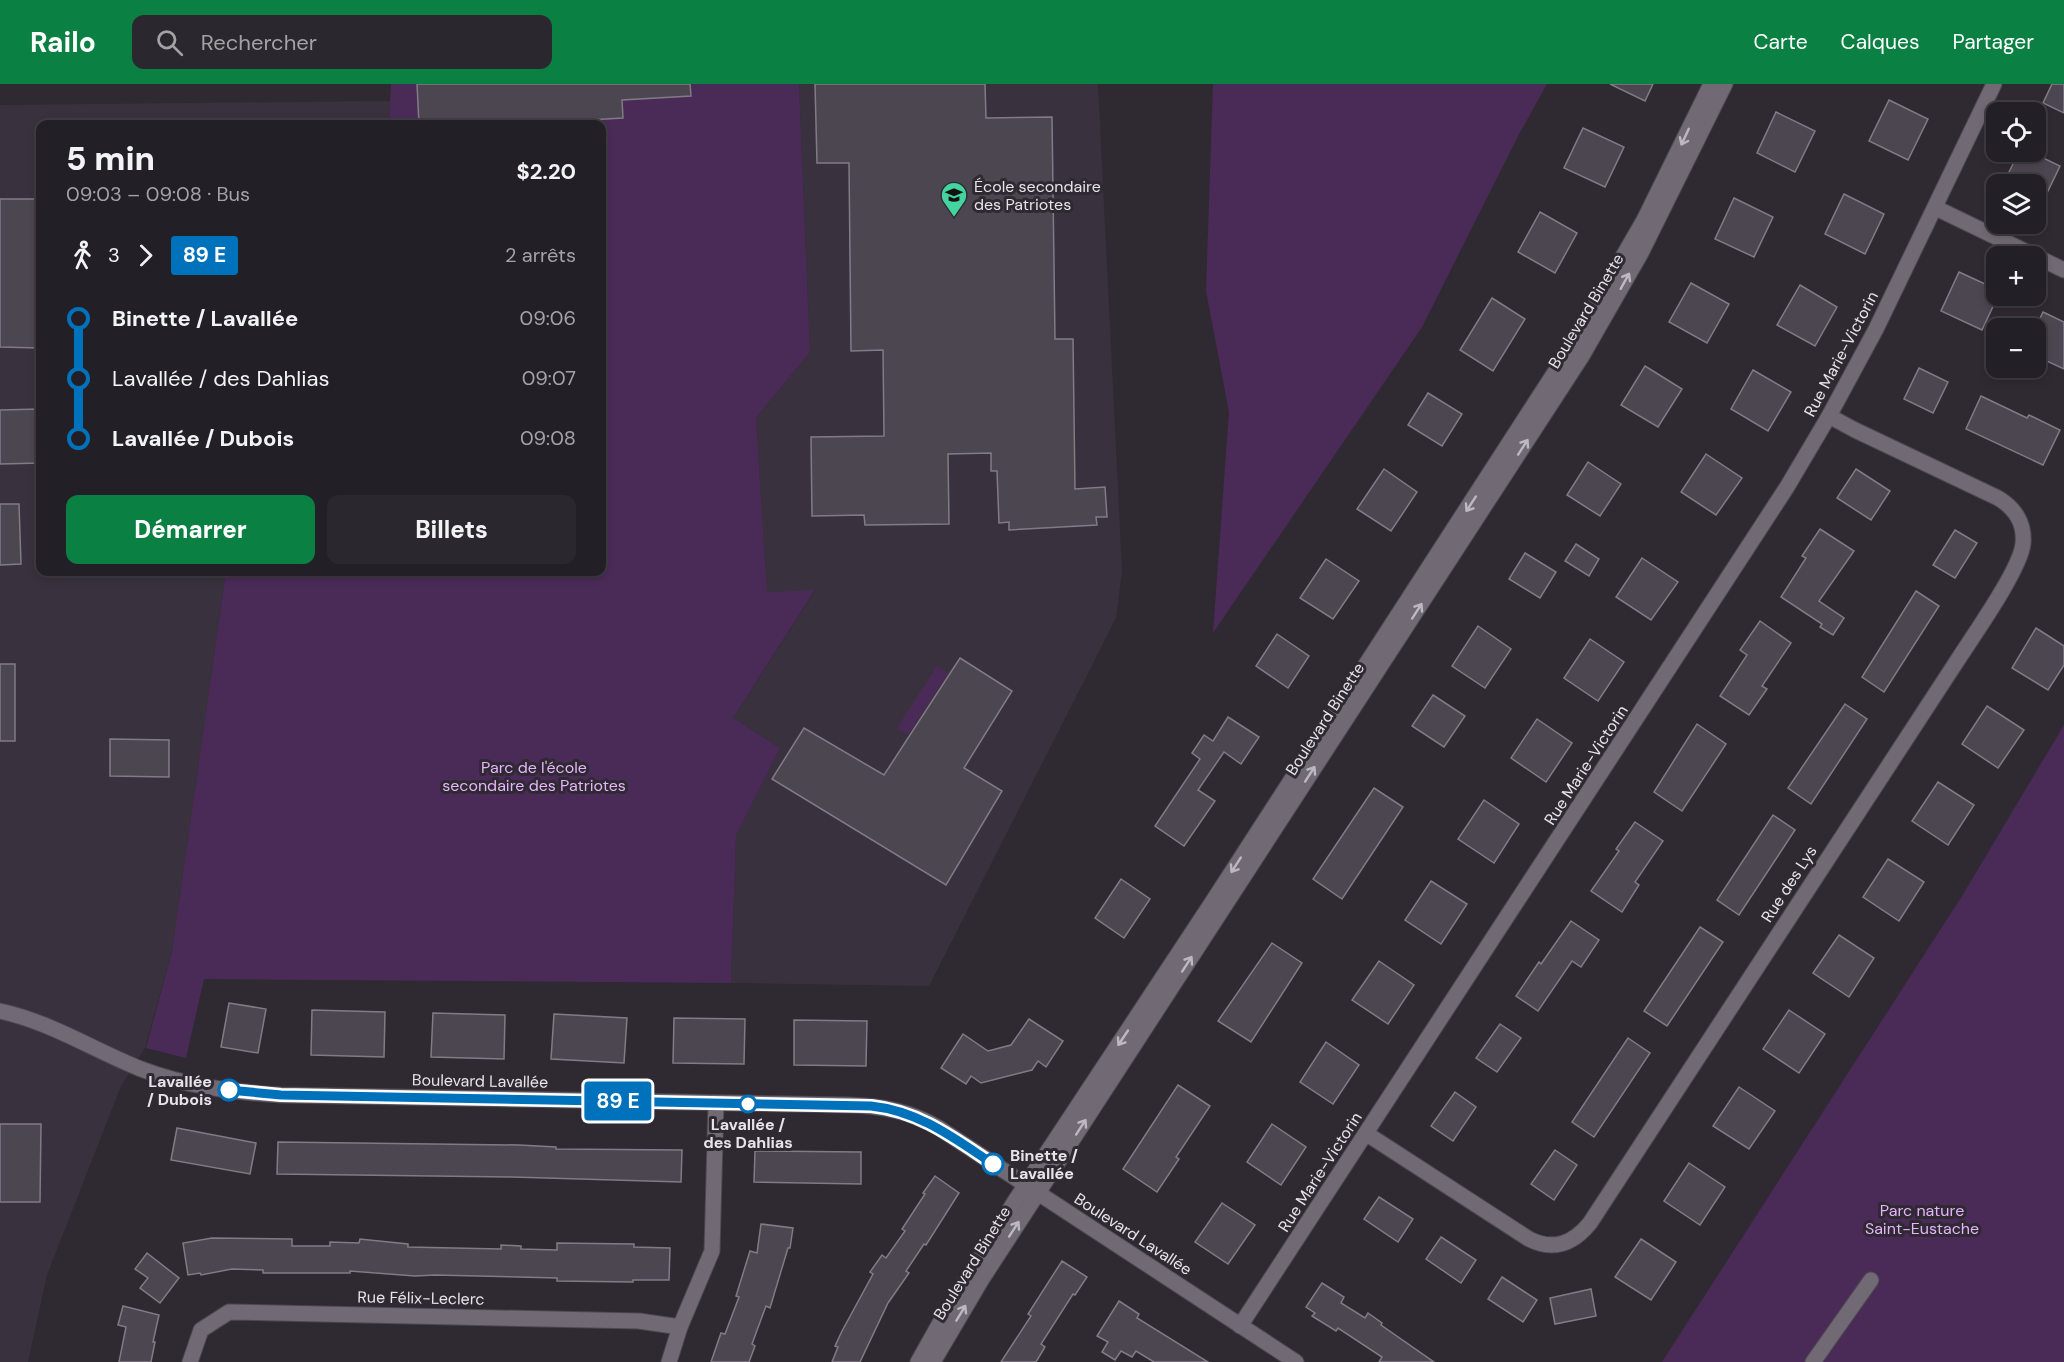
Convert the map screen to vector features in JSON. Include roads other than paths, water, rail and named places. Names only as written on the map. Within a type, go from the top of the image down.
[{"type":"street","name":"Boulevard Binette","points":[[933,1362],[1031,1190],[1213,901],[1566,355],[1638,231],[1711,84]]},
{"type":"street","name":"Boulevard Binette","points":[[918,1362],[950,1305],[1031,1190],[1582,356],[1655,226],[1725,84]]},
{"type":"street","name":"Rue Marie-Victorin","points":[[1240,1326],[1753,541],[1829,416],[1876,329],[1994,84]]},
{"type":"street","points":[[1936,208],[2064,270]]},
{"type":"street","name":"Rue des Lys","points":[[1366,1134],[1529,1239],[1541,1244],[1554,1245],[1567,1243],[1577,1238],[1590,1223],[1957,661],[2017,562],[2024,538],[2019,519],[2012,508],[1998,498],[1829,416]]},
{"type":"street","name":"Boulevard Lavallée","points":[[0,1011],[39,1022],[147,1071],[176,1080],[225,1090],[281,1095],[863,1106],[895,1109],[909,1113],[939,1128],[1296,1362]]},
{"type":"street","points":[[669,1362],[680,1327],[712,1251],[716,1103]]},
{"type":"street","points":[[1813,1362],[1871,1280]]},
{"type":"street","name":"Rue Félix-Leclerc","points":[[190,1362],[201,1330],[229,1312],[639,1321],[680,1327]]},
{"type":"place","name":"École secondaire des Patriotes","points":[[954,218]]},
{"type":"place","name":"Lavallée / Dubois","points":[[229,1090]]},
{"type":"place","name":"Lavallée / des Dahlias","points":[[748,1104]]},
{"type":"place","name":"Binette / Lavallée","points":[[993,1164]]},
{"type":"park label","name":"Parc de l'école secondaire des Patriotes","points":[[534,776]]},
{"type":"park label","name":"Parc nature Saint-Eustache","points":[[1922,1219]]}]
